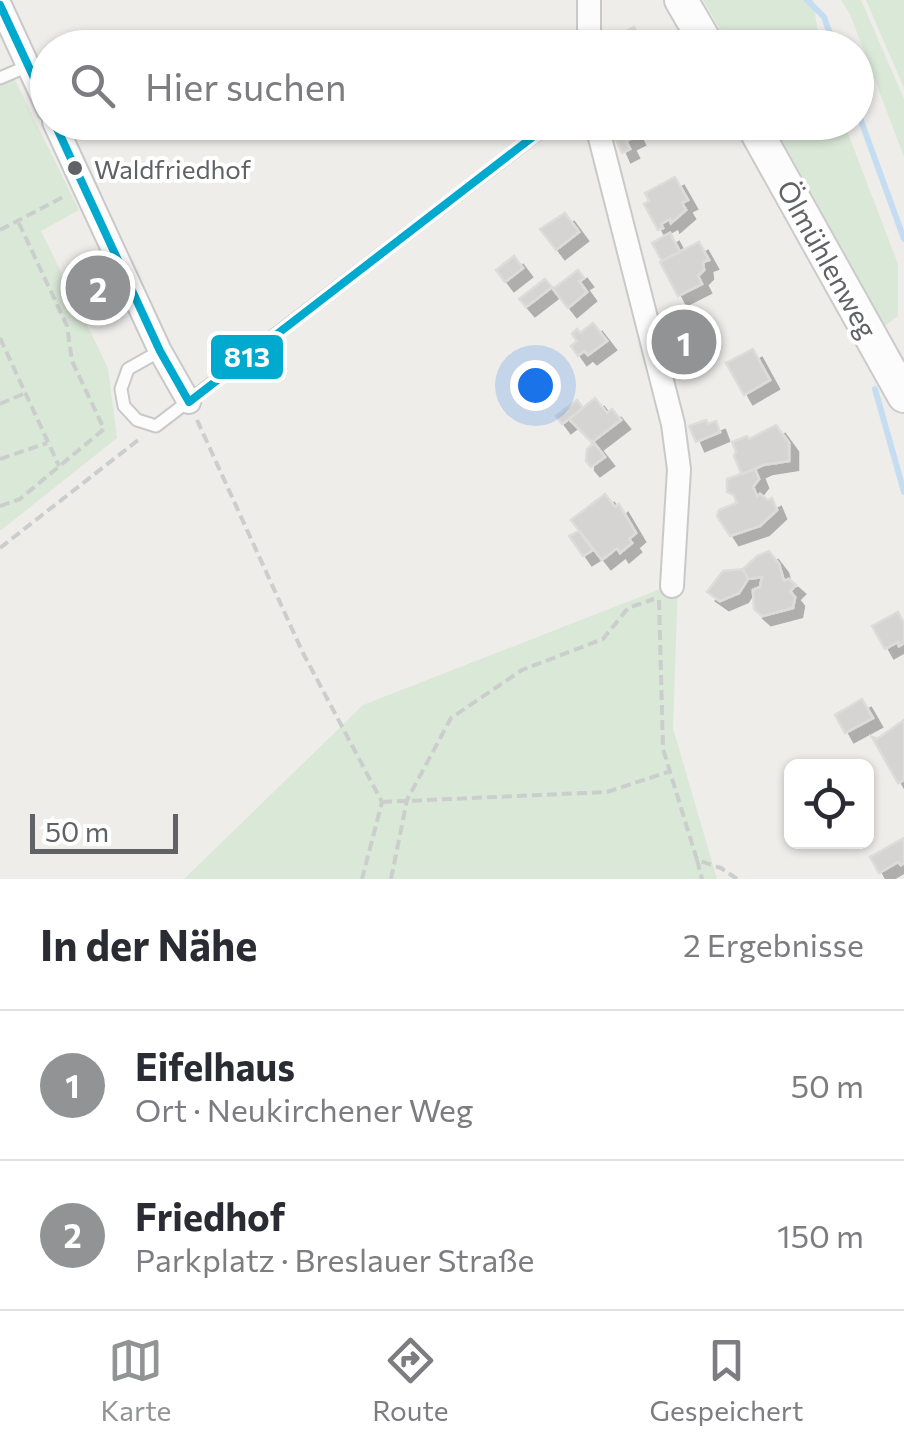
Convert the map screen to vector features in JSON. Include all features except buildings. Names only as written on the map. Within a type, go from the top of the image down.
[{"type":"main road","points":[[682,0],[698,30]]},
{"type":"main road","name":"Ölmühlenweg","points":[[761,140],[904,396]]},
{"type":"street","points":[[588,0],[589,30]]},
{"type":"street","points":[[0,5],[30,70]]},
{"type":"street","points":[[62,140],[160,352],[189,402]]},
{"type":"street","points":[[601,140],[673,424],[680,469],[672,586]]},
{"type":"lane","points":[[0,78],[28,66]]},
{"type":"lane","points":[[160,352],[128,370],[121,389],[124,406],[137,420],[156,426],[530,140]]},
{"type":"path","points":[[0,230],[83,188]]},
{"type":"path","points":[[0,506],[20,499],[104,429],[72,361],[66,326],[17,220]]},
{"type":"path","points":[[0,338],[59,466]]},
{"type":"path","points":[[0,404],[26,394]]},
{"type":"path","points":[[189,402],[304,653],[382,802],[362,879]]},
{"type":"path","points":[[0,548],[156,426]]},
{"type":"path","points":[[0,459],[48,442]]},
{"type":"path","points":[[391,879],[407,800],[451,718],[522,670],[604,639],[628,608],[659,597],[663,749],[702,879]]},
{"type":"path","points":[[382,802],[607,792],[670,772]]},
{"type":"path","points":[[697,860],[721,868],[736,879]]},
{"type":"green space","points":[[703,0],[813,0],[817,30],[720,30]]},
{"type":"green space","points":[[841,0],[861,0],[904,99],[904,157],[874,78],[874,30],[856,30]]},
{"type":"green space","points":[[866,0],[904,0],[904,88]]},
{"type":"green space","name":"Waldfriedhof","points":[[14,78],[30,110],[30,140],[45,140],[79,210],[41,231],[108,368],[117,438],[0,531],[0,84]]},
{"type":"green space","points":[[781,140],[851,140],[898,264],[898,316],[885,326]]},
{"type":"green space","points":[[678,582],[673,728],[717,879],[184,879],[363,705]]},
{"type":"waterway","points":[[807,0],[824,17],[829,30]]},
{"type":"waterway","points":[[868,140],[904,239]]},
{"type":"waterway","points":[[875,389],[904,492]]},
{"type":"transit line","name":"813","points":[[0,5],[30,69]]},
{"type":"transit line","name":"813","points":[[62,140],[160,351],[189,402],[529,140]]},
{"type":"place","name":"Waldfriedhof","points":[[75,168]]},
{"type":"place","name":"Friedhof","points":[[98,288]]},
{"type":"place","name":"Eifelhaus","points":[[684,342]]}]
